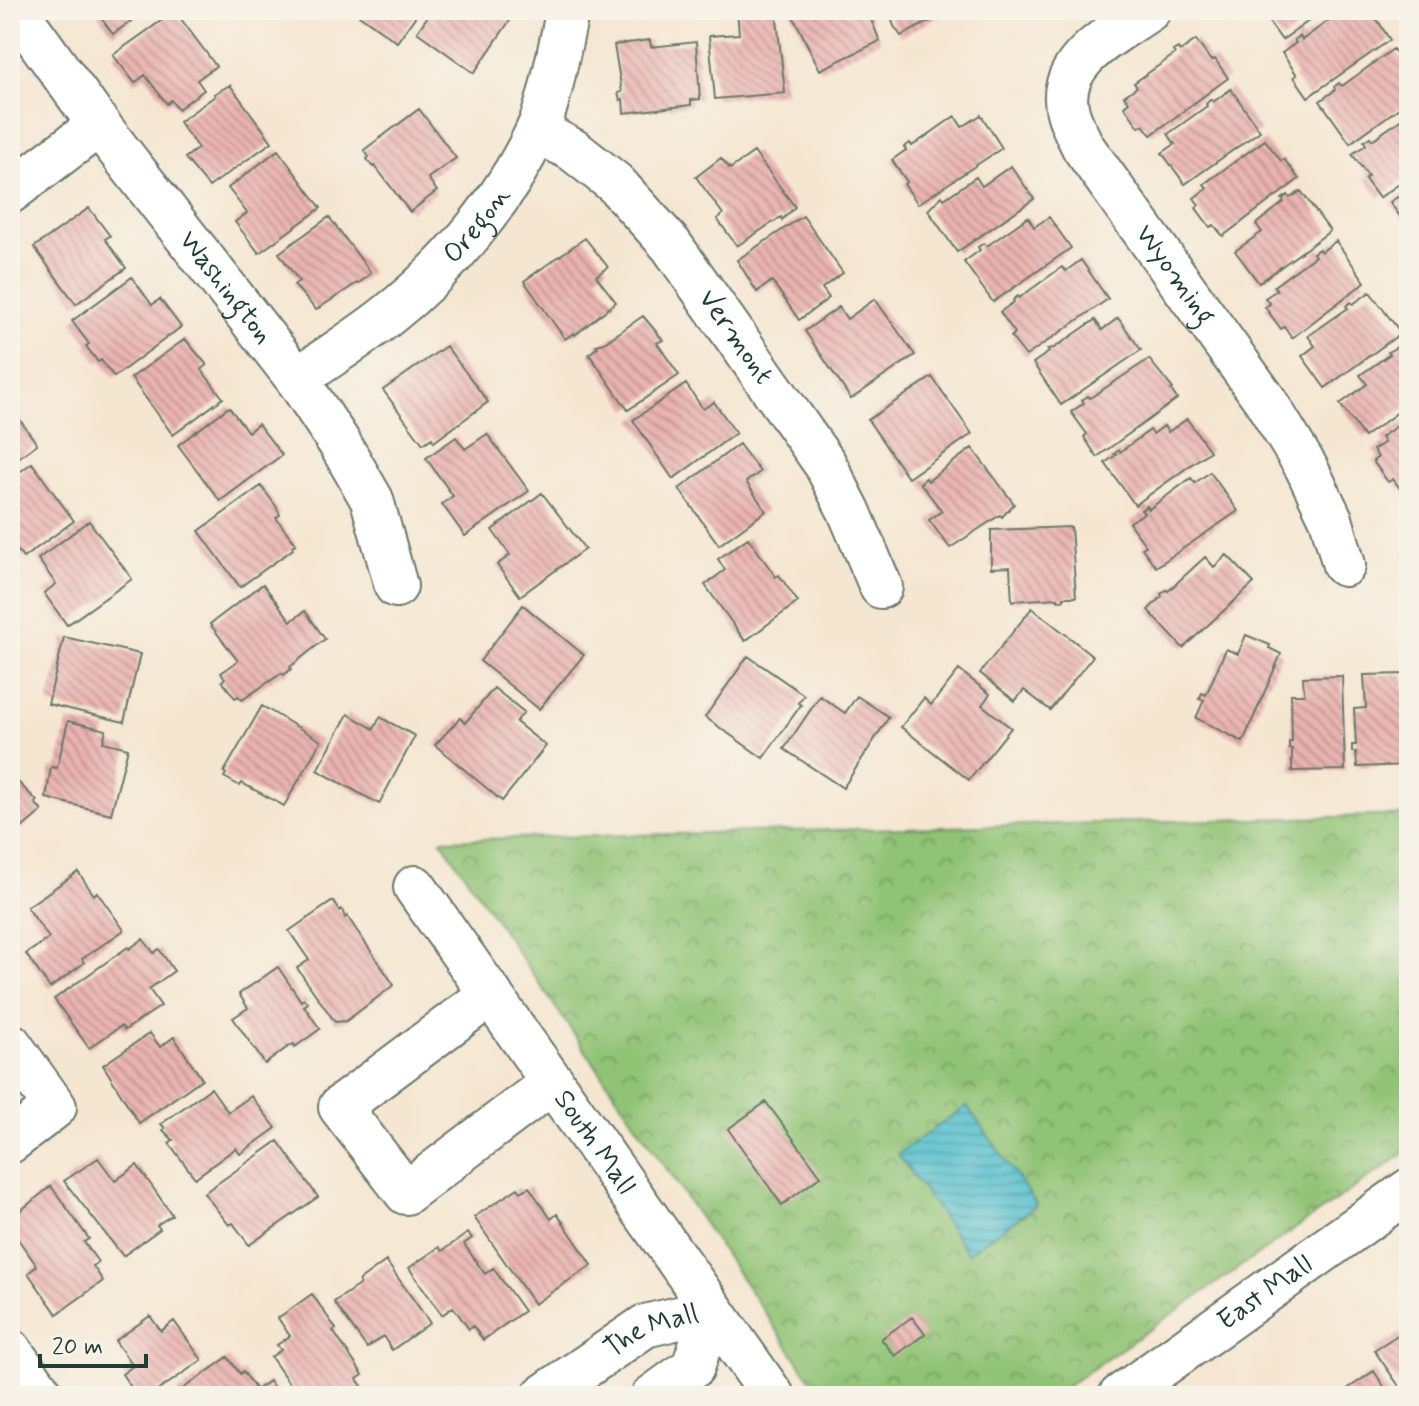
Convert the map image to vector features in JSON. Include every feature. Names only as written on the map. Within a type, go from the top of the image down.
[{"type":"street","name":"Washington","points":[[16,10],[99,125],[297,379],[340,444],[372,500],[396,586]]},
{"type":"street","name":"Oregon","points":[[297,379],[387,316],[438,270],[484,217],[510,180],[537,131],[568,10]]},
{"type":"street","name":"Wyoming","points":[[1149,10],[1092,50],[1074,69],[1067,85],[1067,110],[1083,147],[1265,400],[1298,454],[1331,519],[1344,565]]},
{"type":"street","points":[[10,192],[99,125]]},
{"type":"street","name":"Vermont","points":[[537,131],[573,150],[615,183],[671,245],[825,464],[881,587]]},
{"type":"street","name":"South Mall","points":[[415,887],[773,1396]]},
{"type":"street","points":[[491,994],[340,1107],[406,1193],[553,1082]]},
{"type":"street","points":[[10,1044],[55,1107],[10,1142]]},
{"type":"street","name":"East Mall","points":[[1120,1396],[1409,1190]]},
{"type":"street","name":"The Mall","points":[[543,1396],[645,1326],[712,1310]]},
{"type":"street","name":"The Mall","points":[[653,1396],[693,1367],[712,1310]]},
{"type":"street","points":[[10,1350],[43,1396]]},
{"type":"green space","points":[[1409,815],[1409,1150],[1053,1396],[822,1396],[441,840]]},
{"type":"water","points":[[967,1106],[1037,1205],[968,1253],[898,1154]]},
{"type":"building","points":[[95,10],[146,10],[113,34]]},
{"type":"building","points":[[352,10],[420,10],[397,42]]},
{"type":"building","points":[[432,10],[517,10],[474,73],[417,32]]},
{"type":"building","points":[[737,10],[776,10],[785,93],[715,99],[709,36],[739,34]]},
{"type":"building","points":[[790,10],[867,10],[880,41],[820,70]]},
{"type":"building","points":[[888,10],[952,10],[901,36]]},
{"type":"building","points":[[1260,10],[1324,10],[1282,40]]},
{"type":"building","points":[[1343,10],[1352,19],[1365,10],[1371,10],[1390,40],[1308,97],[1282,53],[1296,43],[1294,40],[1300,36],[1302,40]]},
{"type":"building","points":[[175,11],[216,66],[197,80],[204,90],[178,109],[171,100],[167,104],[145,75],[135,83],[113,55]]},
{"type":"building","points":[[650,40],[651,47],[696,42],[700,99],[691,100],[691,105],[624,113],[623,99],[620,100],[618,93],[622,92],[614,45]]},
{"type":"building","points":[[1196,40],[1228,78],[1151,135],[1143,125],[1139,127],[1124,106],[1129,102],[1124,96],[1137,87],[1134,83],[1175,54],[1173,51],[1178,48],[1180,51]]},
{"type":"building","points":[[1393,49],[1401,59],[1404,56],[1409,62],[1409,101],[1350,143],[1320,101],[1339,83],[1342,86]]},
{"type":"building","points":[[230,85],[272,142],[209,187],[185,158],[198,148],[179,122]]},
{"type":"building","points":[[1231,89],[1260,131],[1185,184],[1162,153],[1175,144],[1168,134],[1207,106],[1211,99],[1213,102]]},
{"type":"building","points":[[419,109],[456,158],[428,178],[437,191],[410,212],[367,159],[369,157],[364,150]]},
{"type":"building","points":[[1409,114],[1409,177],[1379,198],[1352,154],[1366,145],[1364,141],[1370,137],[1372,140]]},
{"type":"building","points":[[981,115],[1002,148],[918,204],[892,160],[906,150],[904,147],[910,143],[912,146],[955,116],[962,127]]},
{"type":"building","points":[[1265,140],[1299,179],[1223,236],[1214,225],[1210,227],[1196,208],[1199,205],[1194,198],[1207,188],[1204,184]]},
{"type":"building","points":[[278,150],[321,208],[259,253],[235,222],[247,213],[228,188]]},
{"type":"building","points":[[754,152],[795,207],[782,220],[781,217],[737,246],[717,219],[723,214],[696,177],[721,158],[730,169]]},
{"type":"building","points":[[1011,166],[1034,199],[957,252],[928,210],[942,196],[944,199],[976,177],[982,186]]},
{"type":"building","points":[[1409,185],[1409,229],[1390,202],[1407,191],[1405,188]]},
{"type":"building","points":[[1301,191],[1330,231],[1259,283],[1235,251],[1262,232],[1256,224],[1284,202],[1282,199]]},
{"type":"building","points":[[89,208],[110,236],[105,239],[126,268],[76,304],[34,247]]},
{"type":"building","points":[[803,216],[843,273],[822,288],[829,298],[799,320],[772,281],[757,292],[737,260]]},
{"type":"building","points":[[329,217],[371,273],[316,310],[294,285],[299,281],[279,253]]},
{"type":"building","points":[[1028,217],[1034,227],[1049,217],[1071,248],[993,302],[964,262],[980,250],[978,247],[984,243],[987,246]]},
{"type":"building","points":[[585,238],[608,267],[596,276],[616,302],[575,335],[565,339],[524,281]]},
{"type":"building","points":[[1336,241],[1365,282],[1292,338],[1265,307],[1270,304],[1265,298],[1277,290],[1274,286],[1315,256],[1313,253],[1319,249],[1321,252]]},
{"type":"building","points":[[1081,260],[1108,299],[1026,356],[1011,337],[1015,333],[1000,312],[1062,267],[1066,271]]},
{"type":"building","points":[[132,277],[152,305],[160,299],[181,327],[114,377],[86,346],[89,344],[72,321]]},
{"type":"building","points":[[1370,292],[1401,333],[1325,388],[1302,356],[1315,346],[1308,336],[1348,308],[1346,306],[1351,302],[1353,304]]},
{"type":"building","points":[[875,299],[915,355],[851,399],[805,331],[839,307],[847,319]]},
{"type":"building","points":[[643,316],[663,340],[657,343],[679,375],[628,410],[589,354],[598,347],[596,345],[604,343]]},
{"type":"building","points":[[1118,318],[1141,350],[1061,405],[1033,363],[1049,352],[1047,349],[1054,348],[1095,320],[1102,330]]},
{"type":"building","points":[[185,339],[207,365],[201,369],[223,398],[173,435],[131,378]]},
{"type":"building","points":[[1406,342],[1409,346],[1409,404],[1364,437],[1340,404],[1367,384],[1360,375]]},
{"type":"building","points":[[446,346],[488,402],[434,442],[432,438],[423,444],[383,390]]},
{"type":"building","points":[[1149,359],[1173,389],[1177,399],[1097,457],[1084,437],[1087,434],[1071,412],[1084,403],[1082,400],[1088,396],[1090,398]]},
{"type":"building","points":[[932,377],[972,434],[908,478],[868,420]]},
{"type":"building","points":[[686,384],[703,409],[714,402],[736,433],[673,479],[633,420]]},
{"type":"building","points":[[10,406],[37,444],[10,464]]},
{"type":"building","points":[[229,407],[248,432],[258,424],[282,455],[220,501],[178,445]]},
{"type":"building","points":[[1409,418],[1409,484],[1401,490],[1393,479],[1388,482],[1373,461],[1378,457],[1373,450],[1384,443],[1381,437]]},
{"type":"building","points":[[1187,419],[1210,451],[1135,505],[1105,463],[1150,430],[1153,434],[1164,426],[1168,432]]},
{"type":"building","points":[[487,434],[529,491],[465,536],[442,504],[453,496],[426,458],[456,437],[465,449]]},
{"type":"building","points":[[739,444],[760,472],[746,482],[766,511],[719,545],[679,489]]},
{"type":"building","points":[[972,448],[1014,504],[1002,517],[1000,515],[950,548],[929,520],[942,511],[920,483],[926,478],[928,481]]},
{"type":"building","points":[[32,463],[74,521],[23,558],[10,540],[10,479]]},
{"type":"building","points":[[1210,472],[1238,511],[1156,567],[1142,548],[1146,546],[1129,523],[1144,513],[1141,510],[1147,506],[1149,509],[1191,478],[1195,483]]},
{"type":"building","points":[[261,486],[276,506],[280,515],[276,518],[296,544],[240,587],[199,531]]},
{"type":"building","points":[[542,493],[585,549],[520,596],[497,565],[510,555],[492,530]]},
{"type":"building","points":[[89,521],[132,579],[67,625],[44,593],[56,584],[38,559]]},
{"type":"building","points":[[1071,527],[1076,597],[1012,601],[1010,567],[991,568],[991,530]]},
{"type":"building","points":[[748,538],[798,602],[745,641],[705,585],[725,570],[718,559]]},
{"type":"building","points":[[1227,555],[1254,583],[1183,648],[1148,610],[1161,594],[1205,557],[1214,567]]},
{"type":"building","points":[[263,584],[291,621],[305,611],[325,639],[284,675],[282,673],[242,700],[238,696],[235,698],[222,681],[225,678],[221,673],[238,661],[210,624]]},
{"type":"building","points":[[523,605],[584,655],[539,709],[480,661]]},
{"type":"building","points":[[1032,608],[1093,656],[1050,710],[1024,690],[1015,701],[980,673]]},
{"type":"building","points":[[1246,635],[1270,645],[1269,648],[1281,654],[1243,742],[1196,718],[1204,700],[1199,699],[1202,693],[1206,695],[1226,649],[1238,654]]},
{"type":"building","points":[[64,637],[140,654],[124,722],[48,704]]},
{"type":"building","points":[[748,656],[804,695],[798,703],[801,705],[763,758],[705,717]]},
{"type":"building","points":[[959,670],[990,694],[982,705],[1011,728],[969,780],[901,727],[924,698],[931,705]]},
{"type":"building","points":[[1404,674],[1408,765],[1357,767],[1356,752],[1352,752],[1352,745],[1356,745],[1354,709],[1366,708],[1364,675]]},
{"type":"building","points":[[1342,676],[1345,770],[1292,771],[1292,749],[1289,749],[1289,742],[1292,742],[1291,694],[1304,694],[1303,677]]},
{"type":"building","points":[[494,688],[524,712],[516,722],[546,746],[502,801],[435,745],[460,718],[465,723]]},
{"type":"building","points":[[820,696],[845,713],[857,696],[889,717],[843,788],[784,749]]},
{"type":"building","points":[[262,706],[321,741],[284,806],[242,783],[240,786],[224,777]]},
{"type":"building","points":[[348,714],[374,729],[380,717],[415,736],[379,804],[317,770]]},
{"type":"building","points":[[68,721],[106,730],[103,742],[128,748],[111,814],[46,798],[51,767],[57,768]]},
{"type":"building","points":[[10,774],[37,801],[35,803],[42,811],[10,838]]},
{"type":"building","points":[[78,872],[94,895],[97,892],[124,930],[82,959],[84,963],[50,988],[26,954],[49,938],[27,907]]},
{"type":"building","points":[[333,901],[340,911],[342,909],[345,918],[347,916],[394,985],[346,1021],[335,1022],[297,968],[309,960],[289,931]]},
{"type":"building","points":[[143,939],[154,953],[159,949],[174,971],[149,989],[161,1006],[125,1030],[121,1026],[89,1048],[54,999]]},
{"type":"building","points":[[278,967],[301,1001],[304,999],[308,1003],[304,1006],[320,1029],[265,1064],[233,1018],[248,1008],[239,994]]},
{"type":"building","points":[[150,1033],[160,1047],[174,1037],[202,1079],[139,1123],[103,1065]]},
{"type":"building","points":[[211,1088],[228,1112],[251,1096],[276,1128],[240,1154],[236,1148],[195,1178],[169,1143],[173,1140],[161,1124]]},
{"type":"building","points":[[766,1102],[821,1176],[782,1205],[728,1129]]},
{"type":"building","points":[[278,1141],[318,1197],[249,1245],[204,1193]]},
{"type":"building","points":[[98,1158],[115,1181],[137,1165],[172,1215],[157,1225],[160,1229],[123,1256],[64,1181]]},
{"type":"building","points":[[51,1186],[89,1239],[84,1242],[98,1262],[93,1266],[103,1281],[57,1314],[28,1273],[37,1266],[15,1235],[10,1238],[10,1229],[15,1226],[10,1219]]},
{"type":"building","points":[[529,1187],[551,1219],[557,1214],[592,1265],[534,1304],[474,1217],[518,1188],[521,1192]]},
{"type":"building","points":[[468,1233],[472,1238],[464,1244],[485,1274],[493,1268],[524,1311],[483,1340],[473,1326],[469,1329],[453,1307],[442,1315],[409,1268],[439,1247],[442,1251]]},
{"type":"building","points":[[386,1261],[430,1323],[392,1350],[383,1336],[367,1348],[334,1302]]},
{"type":"building","points":[[312,1294],[363,1375],[357,1379],[369,1396],[298,1396],[271,1357],[281,1350],[277,1345],[290,1336],[278,1318]]},
{"type":"building","points":[[150,1316],[161,1331],[174,1321],[202,1360],[150,1396],[137,1396],[122,1374],[133,1366],[115,1341]]},
{"type":"building","points":[[912,1317],[925,1334],[895,1356],[881,1339]]},
{"type":"building","points":[[1409,1328],[1409,1396],[1406,1396],[1374,1350]]},
{"type":"building","points":[[228,1357],[256,1390],[269,1381],[280,1396],[179,1396],[177,1393]]},
{"type":"building","points":[[1374,1371],[1390,1396],[1337,1396]]}]
